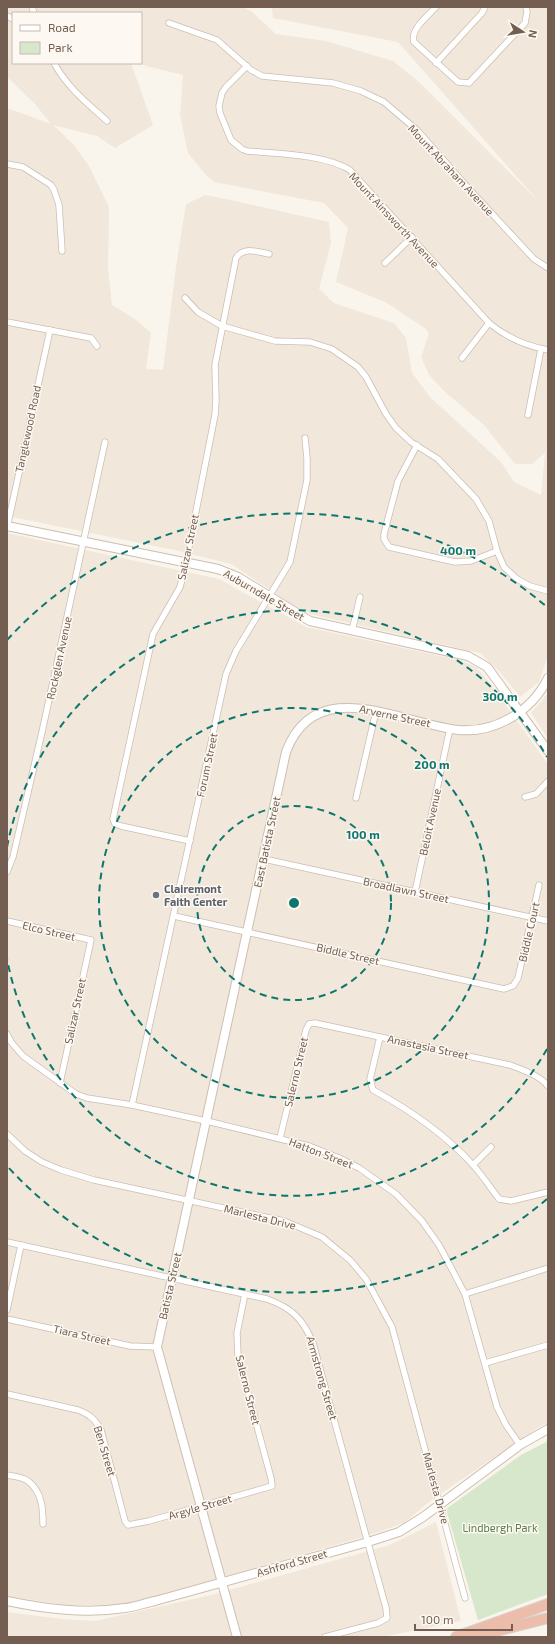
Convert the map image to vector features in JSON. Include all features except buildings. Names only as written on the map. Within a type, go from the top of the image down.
[{"type":"highway","points":[[456,1637],[548,1604]]},
{"type":"highway","points":[[473,1637],[548,1618]]},
{"type":"street","points":[[436,7],[414,31],[414,42],[458,82],[468,83],[525,23],[527,12],[526,7]]},
{"type":"street","points":[[436,63],[482,14],[485,7]]},
{"type":"street","name":"Mount Abraham Avenue","points":[[169,23],[217,40],[247,66],[262,76],[333,83],[361,91],[384,102],[418,131],[534,259],[548,268]]},
{"type":"street","points":[[55,64],[61,76],[77,95],[107,121]]},
{"type":"street","name":"Mount Ainsworth Avenue","points":[[247,66],[226,87],[222,93],[219,106],[220,113],[231,140],[247,151],[318,159],[341,165],[357,178],[412,237],[488,323],[501,332],[529,346],[548,350]]},
{"type":"street","points":[[7,164],[23,167],[51,185],[59,204],[62,251]]},
{"type":"street","points":[[385,263],[412,237]]},
{"type":"street","name":"Salizar Street","points":[[190,841],[121,826],[115,824],[113,819],[153,634],[180,587],[186,562],[215,415],[215,365],[236,258],[240,253],[247,250],[269,254]]},
{"type":"street","points":[[186,298],[198,312],[222,326],[275,341],[310,342],[332,349],[358,367],[366,377],[386,414],[396,428],[411,442],[438,459],[476,499],[489,521],[497,551],[504,567],[517,579],[530,586],[548,591]]},
{"type":"street","points":[[7,322],[90,338],[97,346]]},
{"type":"street","points":[[462,358],[488,323]]},
{"type":"street","name":"Tanglewood Road","points":[[7,527],[50,330]]},
{"type":"street","points":[[528,415],[541,349]]},
{"type":"street","name":"Forum Street","points":[[132,1105],[226,674],[236,651],[290,562],[307,480],[305,438]]},
{"type":"street","name":"Rockglen Avenue","points":[[7,872],[42,732],[105,442]]},
{"type":"street","points":[[417,445],[398,480],[384,534],[384,539],[389,547],[456,562],[471,561],[497,551]]},
{"type":"street","name":"Auburndale Street","points":[[7,527],[186,562],[229,573],[310,621],[468,656],[487,667],[548,751]]},
{"type":"street","points":[[352,631],[360,597]]},
{"type":"street","name":"Arverne Street","points":[[286,752],[291,739],[304,723],[319,713],[333,709],[354,708],[376,711],[459,730],[493,726],[521,712],[536,698],[548,678]]},
{"type":"street","points":[[356,798],[376,711]]},
{"type":"street","name":"Beloit Avenue","points":[[415,892],[450,728]]},
{"type":"street","name":"East Batista Street","points":[[248,932],[286,752]]},
{"type":"street","points":[[525,797],[536,794],[548,781]]},
{"type":"street","name":"Broadlawn Street","points":[[264,859],[548,921]]},
{"type":"street","name":"Biddle Court","points":[[518,978],[539,886]]},
{"type":"street","name":"Biddle Street","points":[[174,916],[504,989],[513,986],[518,978]]},
{"type":"street","name":"Elco Street","points":[[7,921],[91,940]]},
{"type":"street","name":"Batista Street","points":[[238,1637],[157,1347],[248,932]]},
{"type":"street","name":"Salizar Street","points":[[60,1083],[91,940]]},
{"type":"street","name":"Anastasia Street","points":[[306,1030],[309,1024],[315,1023],[510,1065],[547,1082]]},
{"type":"street","name":"Salerno Street","points":[[280,1138],[306,1030]]},
{"type":"street","name":"Hatton Street","points":[[7,1034],[11,1042],[22,1056],[76,1094],[87,1098],[132,1105],[280,1138],[308,1146],[339,1158],[359,1168],[396,1194],[422,1221],[439,1245],[465,1294],[497,1407],[506,1425],[520,1445]]},
{"type":"street","points":[[380,1037],[370,1079],[373,1090],[404,1107],[439,1132],[472,1165],[501,1200],[511,1201],[548,1192]]},
{"type":"street","name":"Marlesta Drive","points":[[7,1134],[25,1151],[42,1162],[61,1170],[94,1180],[284,1221],[322,1237],[350,1260],[366,1279],[392,1328],[465,1598]]},
{"type":"street","points":[[472,1165],[491,1147]]},
{"type":"street","name":"Armstrong Street","points":[[7,1242],[245,1294],[282,1304],[299,1317],[309,1332],[313,1343],[386,1608],[387,1618],[378,1623],[325,1637]]},
{"type":"street","points":[[7,1310],[21,1245]]},
{"type":"street","points":[[465,1294],[548,1268]]},
{"type":"street","name":"Salerno Street","points":[[245,1294],[237,1333],[238,1356],[272,1486]]},
{"type":"street","name":"Tiara Street","points":[[7,1319],[130,1346],[157,1347]]},
{"type":"street","points":[[485,1363],[548,1345]]},
{"type":"street","name":"Ben Street","points":[[7,1394],[78,1410],[88,1414],[97,1422],[101,1430],[125,1521],[128,1525]]},
{"type":"street","name":"Ashford Street","points":[[7,1601],[63,1610],[125,1608],[222,1583],[368,1542],[399,1532],[440,1504],[520,1445],[548,1429]]},
{"type":"street","points":[[7,1475],[27,1480],[38,1492],[42,1505],[43,1524]]},
{"type":"street","name":"Argyle Street","points":[[128,1525],[149,1521],[272,1486]]},
{"type":"shaded area","points":[[7,7],[242,7],[251,11],[276,34],[326,41],[393,61],[419,82],[540,203],[398,42],[273,18],[272,7],[548,7],[548,655],[539,682],[520,697],[499,671],[480,653],[310,614],[290,603],[231,564],[179,551],[7,516],[7,108],[51,124],[35,104],[7,77]],"holes":[[[12,12],[142,12],[142,64],[183,75],[180,115],[188,153],[205,174],[214,182],[324,203],[348,228],[336,282],[387,303],[426,329],[429,334],[421,357],[429,375],[445,392],[484,425],[515,464],[532,464],[545,453],[541,495],[514,482],[501,462],[430,397],[412,373],[406,338],[394,323],[334,303],[319,289],[331,243],[329,222],[205,195],[186,204],[176,267],[163,370],[146,369],[151,333],[135,319],[112,305],[108,268],[109,207],[89,166],[74,145],[53,125],[97,136],[115,148],[153,125],[131,64],[12,64]]]},
{"type":"shaded area","points":[[7,533],[219,579],[306,627],[459,660],[476,667],[489,682],[548,764],[548,1423],[542,1425],[430,1501],[404,1523],[370,1535],[124,1605],[66,1605],[7,1596]]},
{"type":"shaded area","points":[[548,693],[548,739],[531,713]]},
{"type":"shaded area","points":[[436,1522],[461,1621],[382,1637],[7,1637],[7,1612],[62,1619],[95,1621],[211,1595],[390,1545]]},
{"type":"green space","name":"Lindbergh Park","points":[[548,1441],[548,1594],[478,1620],[446,1509],[521,1455]]},
{"type":"place","name":"Clairemont Faith Center","points":[[156,895]]}]
